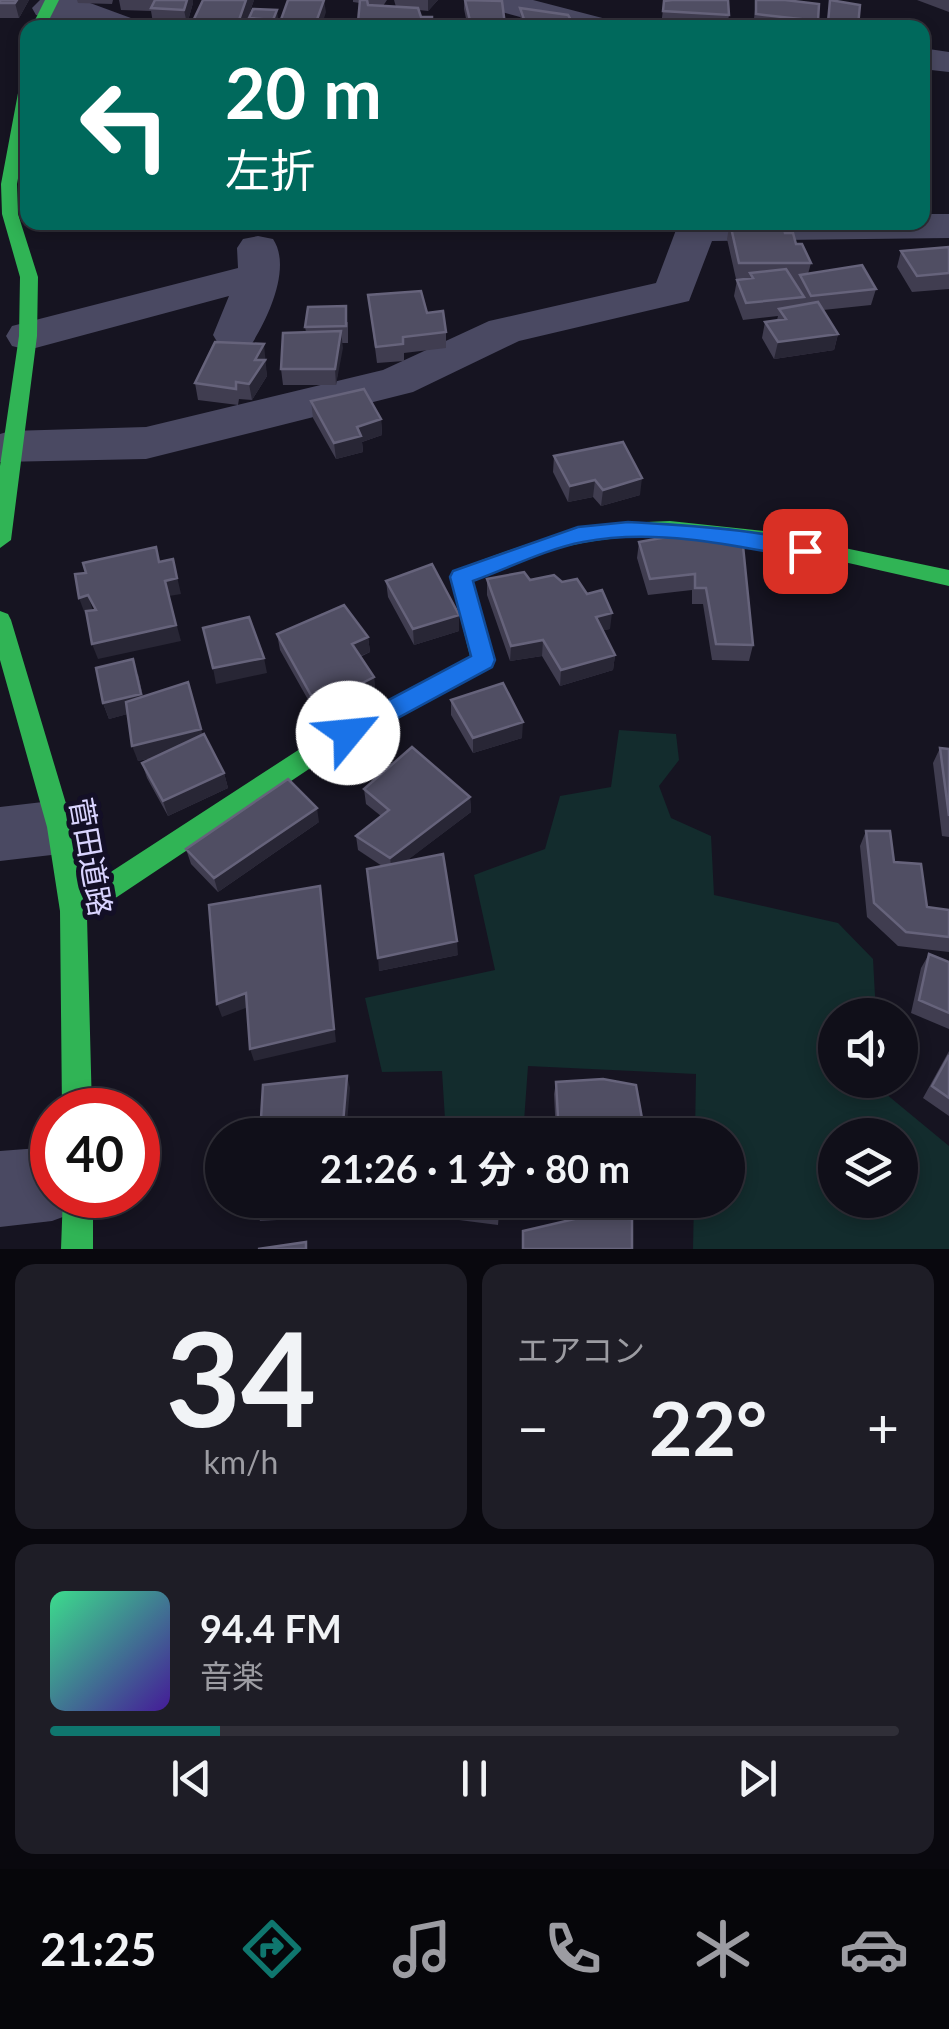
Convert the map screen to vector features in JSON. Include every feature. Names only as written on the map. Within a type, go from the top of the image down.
[{"type":"street","points":[[495,0],[571,20]]},
{"type":"street","points":[[46,12],[82,10],[106,20]]},
{"type":"street","points":[[0,540],[5,465],[28,336],[29,277],[10,214],[7,157],[20,107]]},
{"type":"street","points":[[5,465],[146,443],[397,381],[505,332],[674,292],[695,230]]},
{"type":"street","points":[[28,336],[259,261],[235,335]]},
{"type":"street","points":[[72,911],[315,752],[484,660],[461,577],[578,535],[628,529],[733,537],[949,578]]},
{"type":"street","name":"菅田道路","points":[[0,620],[60,827],[72,911],[76,1088]]},
{"type":"street","points":[[0,834],[60,827]]},
{"type":"street","points":[[0,1189],[30,1186]]},
{"type":"street","points":[[77,1249],[78,1218]]},
{"type":"green space","points":[[619,730],[676,734],[679,760],[659,786],[671,818],[711,836],[714,895],[838,923],[873,959],[875,998],[818,998],[818,1098],[891,1098],[915,1118],[818,1118],[818,1218],[918,1218],[918,1120],[949,1146],[949,1249],[693,1249],[694,1218],[745,1218],[745,1118],[695,1118],[696,1074],[528,1066],[524,1118],[445,1118],[442,1071],[382,1072],[365,998],[495,970],[474,875],[545,849],[560,796],[611,787]]},
{"type":"building","points":[[155,0],[187,0],[184,10],[151,8]]},
{"type":"building","points":[[203,0],[246,0],[239,20],[194,19]]},
{"type":"building","points":[[288,0],[324,0],[317,20],[281,20]]},
{"type":"building","points":[[360,0],[367,0],[368,5],[418,8],[421,17],[432,17],[432,20],[358,20]]},
{"type":"building","points":[[465,0],[502,1],[504,20],[470,20]]},
{"type":"building","points":[[728,0],[729,15],[663,11],[664,1]]},
{"type":"building","points":[[756,0],[819,4],[818,20],[756,14]]},
{"type":"building","points":[[830,0],[860,5],[859,20],[828,20]]},
{"type":"building","points":[[520,8],[568,15],[571,20],[524,20]]},
{"type":"building","points":[[253,9],[277,10],[273,20],[249,18]]},
{"type":"building","points":[[732,230],[793,233],[796,244],[802,244],[811,263],[739,263]]},
{"type":"building","points":[[949,247],[949,273],[917,276],[901,251]]},
{"type":"building","points":[[862,265],[876,289],[811,296],[800,275]]},
{"type":"building","points":[[786,269],[804,297],[746,303],[737,280],[753,278],[750,273]]},
{"type":"building","points":[[421,291],[427,313],[443,311],[446,332],[403,337],[403,344],[376,347],[368,295]]},
{"type":"building","points":[[818,302],[838,334],[778,342],[765,322],[786,319],[779,309]]},
{"type":"building","points":[[346,306],[346,326],[305,327],[308,307]]},
{"type":"building","points":[[341,331],[335,369],[281,369],[283,333]]},
{"type":"building","points":[[215,342],[264,344],[255,360],[265,360],[249,384],[236,382],[236,389],[195,383]]},
{"type":"building","points":[[364,389],[381,419],[357,427],[361,436],[334,443],[311,401]]},
{"type":"building","points":[[623,442],[642,478],[603,490],[595,480],[570,486],[554,456]]},
{"type":"building","points":[[678,535],[742,536],[753,645],[716,644],[706,588],[695,588],[695,574],[650,579],[639,542]]},
{"type":"building","points":[[156,547],[159,562],[173,559],[177,578],[165,581],[176,625],[92,644],[86,611],[96,610],[88,595],[79,598],[75,574],[86,573],[83,563]]},
{"type":"building","points":[[432,564],[459,615],[413,629],[386,581]]},
{"type":"building","points":[[524,572],[530,580],[554,575],[562,582],[577,579],[587,594],[602,590],[612,613],[596,617],[615,655],[561,670],[543,640],[511,646],[487,579]]},
{"type":"building","points":[[344,605],[368,637],[352,644],[374,677],[317,706],[277,634]]},
{"type":"building","points":[[249,617],[264,658],[213,668],[203,628]]},
{"type":"building","points":[[133,659],[141,694],[103,703],[96,668]]},
{"type":"building","points":[[188,682],[201,729],[132,746],[126,702]]},
{"type":"building","points":[[503,683],[523,722],[473,738],[451,700]]},
{"type":"building","points":[[204,734],[224,773],[163,801],[142,763]]},
{"type":"building","points":[[412,747],[470,797],[390,858],[356,836],[389,810],[364,789]]},
{"type":"building","points":[[940,748],[949,749],[949,816]]},
{"type":"building","points":[[288,779],[317,808],[214,878],[186,849]]},
{"type":"building","points":[[866,831],[890,831],[894,862],[921,864],[927,907],[949,910],[949,937],[906,932],[874,903]]},
{"type":"building","points":[[443,854],[457,941],[378,958],[367,869]]},
{"type":"building","points":[[320,886],[334,1029],[250,1049],[246,993],[217,1004],[209,905]]},
{"type":"building","points":[[929,954],[949,962],[949,1013],[919,1000]]},
{"type":"building","points":[[949,1055],[949,1098],[932,1086]]},
{"type":"building","points":[[347,1076],[343,1118],[261,1118],[263,1085]]},
{"type":"building","points":[[603,1079],[636,1085],[642,1118],[558,1118],[556,1082]]},
{"type":"building","points":[[579,1218],[632,1219],[632,1249],[523,1249],[523,1231]]},
{"type":"building","points":[[306,1242],[306,1249],[258,1249]]},
{"type":"traffic: fast","points":[[42,20],[52,0]]},
{"type":"traffic: fast","points":[[0,540],[28,336],[29,277],[10,214],[9,184],[20,122]]},
{"type":"traffic: fast","points":[[73,911],[315,752],[483,660],[461,577],[518,554],[577,536],[670,529],[764,539],[949,578]]},
{"type":"traffic: fast","points":[[0,620],[60,827],[73,911],[77,1088]]},
{"type":"traffic: fast","points":[[77,1249],[78,1218]]},
{"type":"route","points":[[348,733],[484,660],[461,577],[578,535],[628,529],[733,537],[805,551]]}]
